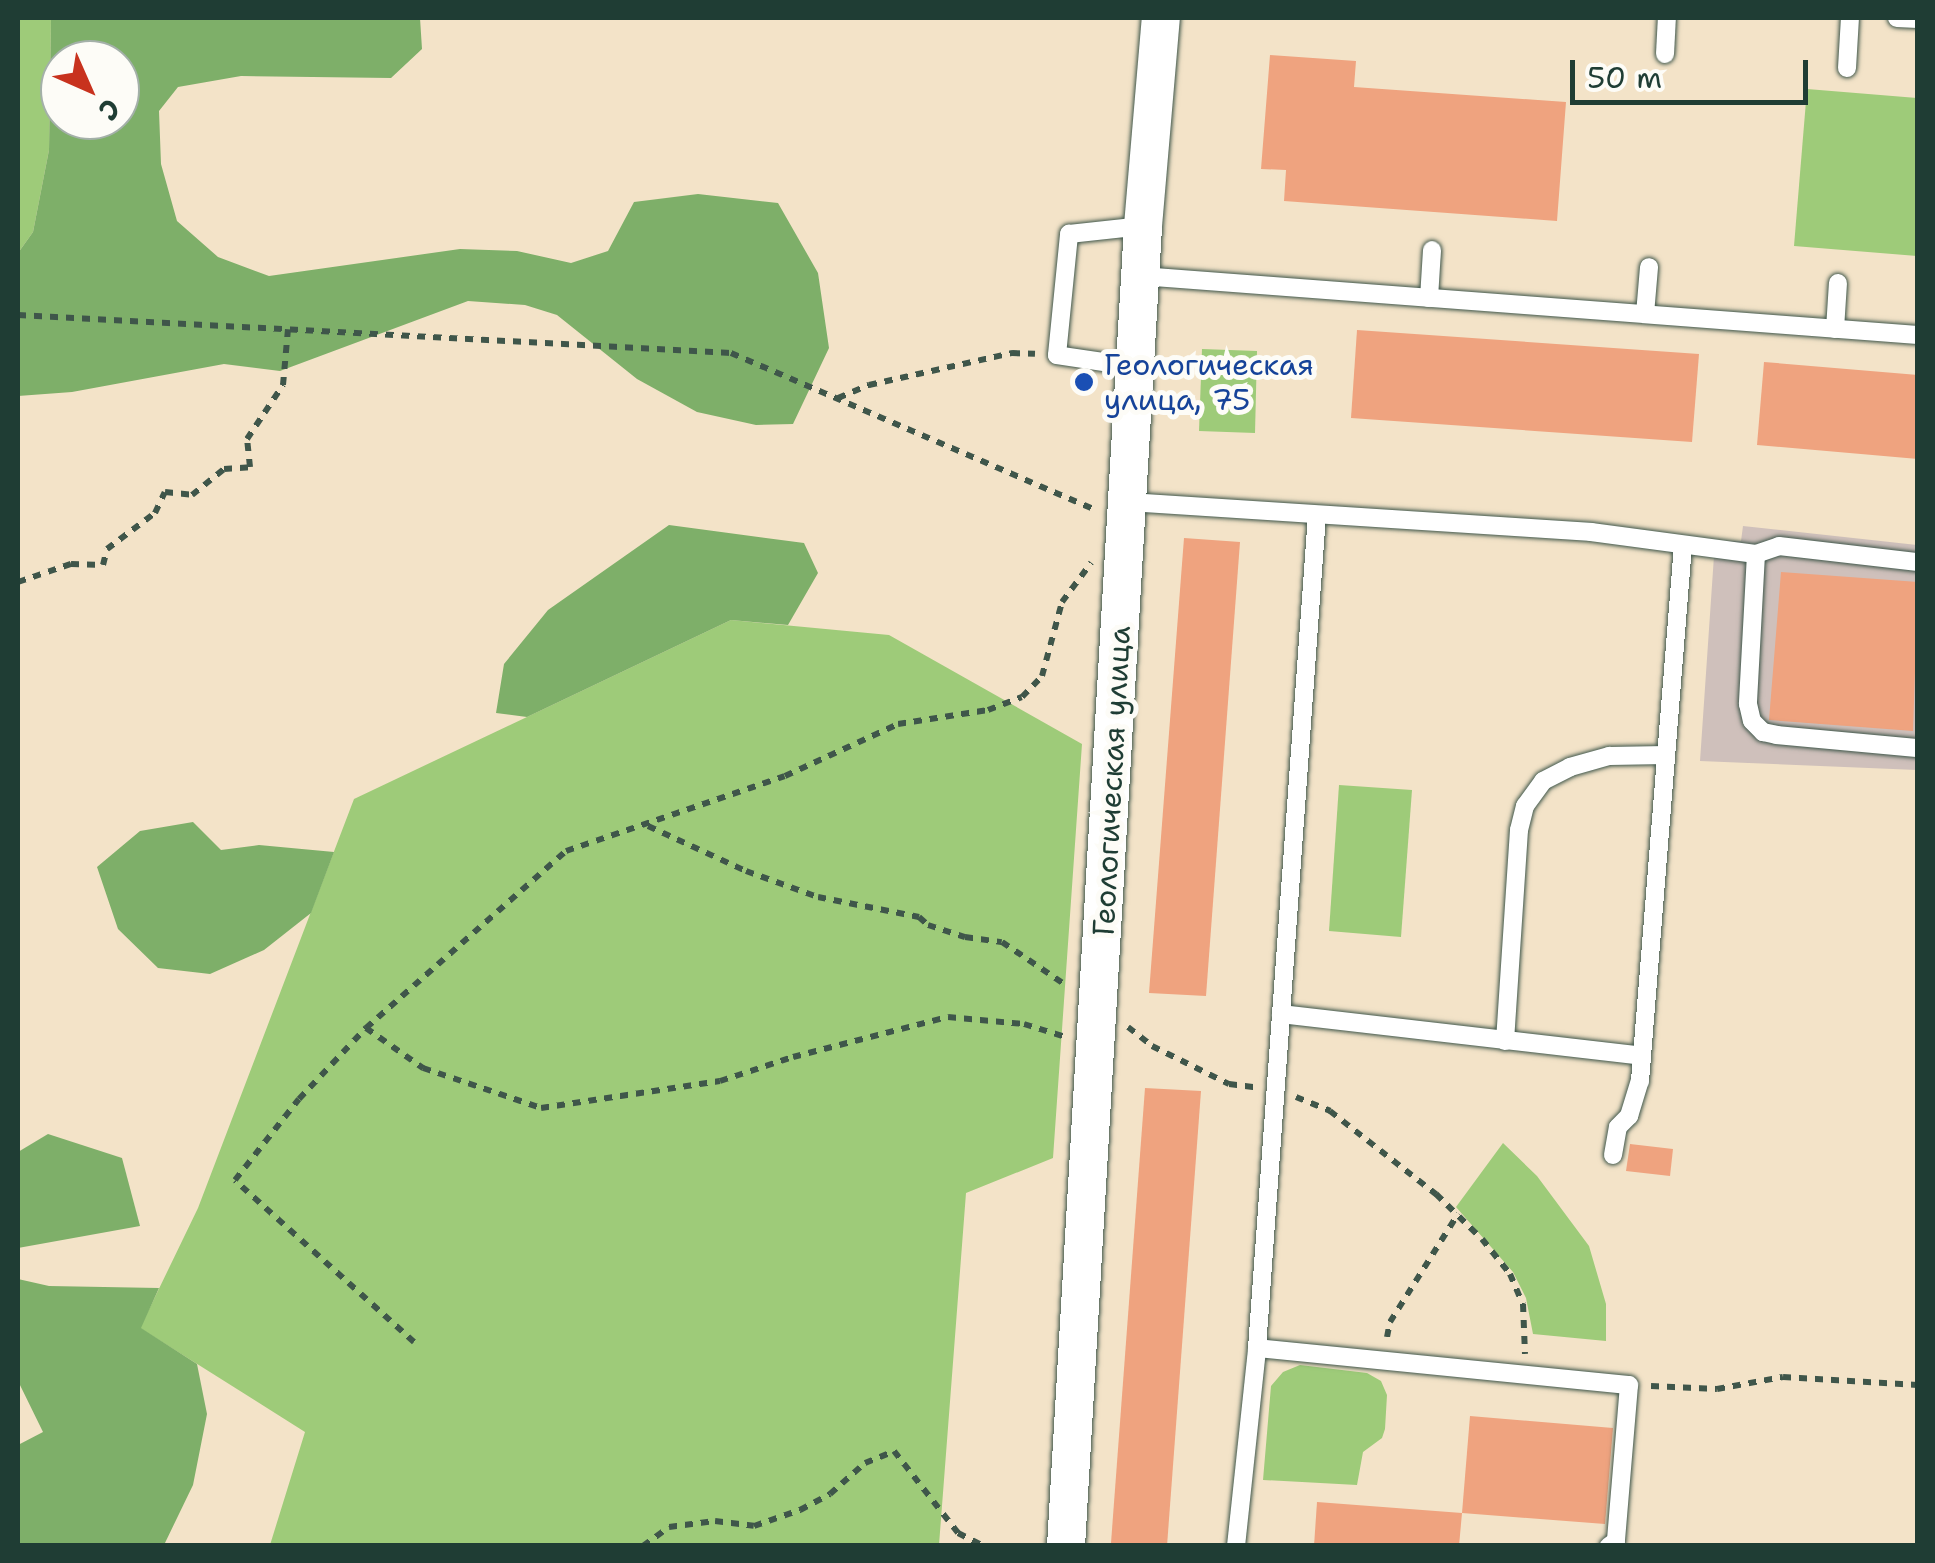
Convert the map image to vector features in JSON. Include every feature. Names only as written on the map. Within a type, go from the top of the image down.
[{"type":"street","name":"Геологическая улица","points":[[1066,1546],[1138,367],[1143,226],[1161,18]]},
{"type":"lane","points":[[1665,54],[1667,18]]},
{"type":"lane","points":[[1847,68],[1850,18]]},
{"type":"lane","points":[[1897,18],[1918,19]]},
{"type":"lane","points":[[1138,367],[1057,355],[1069,234],[1143,226]]},
{"type":"lane","points":[[1429,298],[1432,250]]},
{"type":"lane","points":[[1645,314],[1649,268]]},
{"type":"lane","points":[[1141,276],[1918,335]]},
{"type":"lane","points":[[1835,329],[1838,283]]},
{"type":"lane","points":[[1129,513],[1317,515],[1590,532],[1756,554],[1779,546],[1918,562]]},
{"type":"lane","points":[[1236,1546],[1256,1348],[1317,515]]},
{"type":"lane","points":[[1613,1155],[1618,1127],[1638,1096],[1683,546]]},
{"type":"lane","points":[[1756,554],[1748,704],[1752,721],[1763,732],[1777,735],[1918,748]]},
{"type":"lane","points":[[1506,1040],[1519,830],[1525,806],[1543,781],[1570,767],[1608,756],[1666,755]]},
{"type":"lane","points":[[1281,1014],[1642,1056]]},
{"type":"lane","points":[[1256,1348],[1629,1385],[1616,1541],[1609,1546]]},
{"type":"path","points":[[18,315],[731,352],[1129,513],[1062,602],[1042,676],[1022,698],[988,710],[898,724],[785,776],[566,851],[490,914],[366,1028],[299,1100],[235,1180],[414,1342]]},
{"type":"path","points":[[18,582],[72,564],[103,565],[107,550],[154,512],[165,492],[192,495],[224,469],[250,467],[247,439],[283,385],[288,329]]},
{"type":"path","points":[[837,398],[869,385],[1012,353],[1057,355]]},
{"type":"path","points":[[648,826],[746,871],[818,897],[919,917],[928,925],[965,937],[1002,942],[1099,1005],[1152,1046],[1229,1084],[1275,1090],[1330,1111],[1458,1214],[1510,1274],[1523,1304],[1526,1375]]},
{"type":"path","points":[[366,1028],[423,1068],[541,1108],[720,1081],[793,1056],[948,1017],[1024,1024],[1096,1046]]},
{"type":"path","points":[[1384,1361],[1390,1322],[1458,1214]]},
{"type":"path","points":[[1629,1385],[1717,1390],[1782,1377],[1918,1385]]},
{"type":"path","points":[[645,1543],[669,1527],[715,1521],[754,1526],[800,1510],[830,1494],[865,1462],[894,1451],[958,1533],[984,1546]]},
{"type":"shaded area","points":[[1743,526],[1917,545],[1917,770],[1700,761],[1715,541],[1741,541]]},
{"type":"green space","points":[[18,18],[51,18],[51,40],[40,40],[40,140],[49,140],[49,150],[33,232],[18,253]]},
{"type":"green space","points":[[51,18],[420,18],[422,49],[391,78],[241,76],[178,87],[159,111],[161,164],[177,221],[218,257],[269,276],[460,249],[517,251],[571,263],[608,251],[634,202],[698,194],[778,203],[818,273],[829,348],[793,424],[756,425],[697,412],[637,379],[557,315],[525,305],[468,301],[280,371],[224,364],[72,392],[18,396],[18,253],[33,232],[49,140],[140,140],[140,40],[51,40]]},
{"type":"green space","points":[[1807,89],[1917,98],[1917,256],[1794,246]]},
{"type":"green space","points":[[1202,349],[1257,351],[1255,433],[1199,431]]},
{"type":"green space","points":[[669,525],[804,543],[818,573],[788,625],[731,620],[527,717],[496,713],[504,664],[548,610]]},
{"type":"green space","points":[[731,620],[889,635],[1082,744],[1053,1158],[966,1193],[939,1545],[270,1545],[305,1432],[140,1328],[198,1208],[354,799]]},
{"type":"green space","points":[[1339,785],[1412,790],[1401,937],[1329,931]]},
{"type":"green space","points":[[193,822],[221,850],[259,845],[334,852],[311,913],[264,950],[210,974],[158,968],[118,929],[97,867],[140,831]]},
{"type":"green space","points":[[48,1134],[122,1158],[140,1226],[18,1248],[18,1152]]},
{"type":"green space","points":[[1503,1143],[1537,1176],[1589,1246],[1606,1304],[1606,1341],[1533,1334],[1526,1298],[1513,1272],[1456,1207]]},
{"type":"green space","points":[[18,1279],[49,1286],[159,1288],[141,1328],[197,1364],[207,1414],[193,1485],[164,1545],[18,1545],[18,1445],[43,1432],[18,1381]]},
{"type":"green space","points":[[1300,1365],[1367,1373],[1381,1381],[1387,1395],[1385,1429],[1382,1438],[1363,1452],[1357,1485],[1263,1480],[1271,1386],[1283,1372]]},
{"type":"building","points":[[1270,55],[1356,61],[1354,87],[1566,102],[1557,221],[1284,201],[1286,170],[1261,169]]},
{"type":"building","points":[[1357,330],[1699,354],[1692,442],[1351,418]]},
{"type":"building","points":[[1764,362],[1918,375],[1918,459],[1757,445]]},
{"type":"building","points":[[1184,538],[1240,542],[1206,996],[1149,993]]},
{"type":"building","points":[[1781,572],[1918,582],[1913,731],[1769,720]]},
{"type":"building","points":[[1145,1088],[1201,1091],[1167,1546],[1111,1543]]},
{"type":"building","points":[[1630,1144],[1673,1149],[1670,1176],[1626,1171]]},
{"type":"building","points":[[1470,1416],[1613,1428],[1605,1524],[1462,1513]]},
{"type":"building","points":[[1317,1502],[1462,1513],[1459,1546],[1314,1546]]},
{"type":"place","name":"Геологическая улица, 75","points":[[1084,382]]}]
